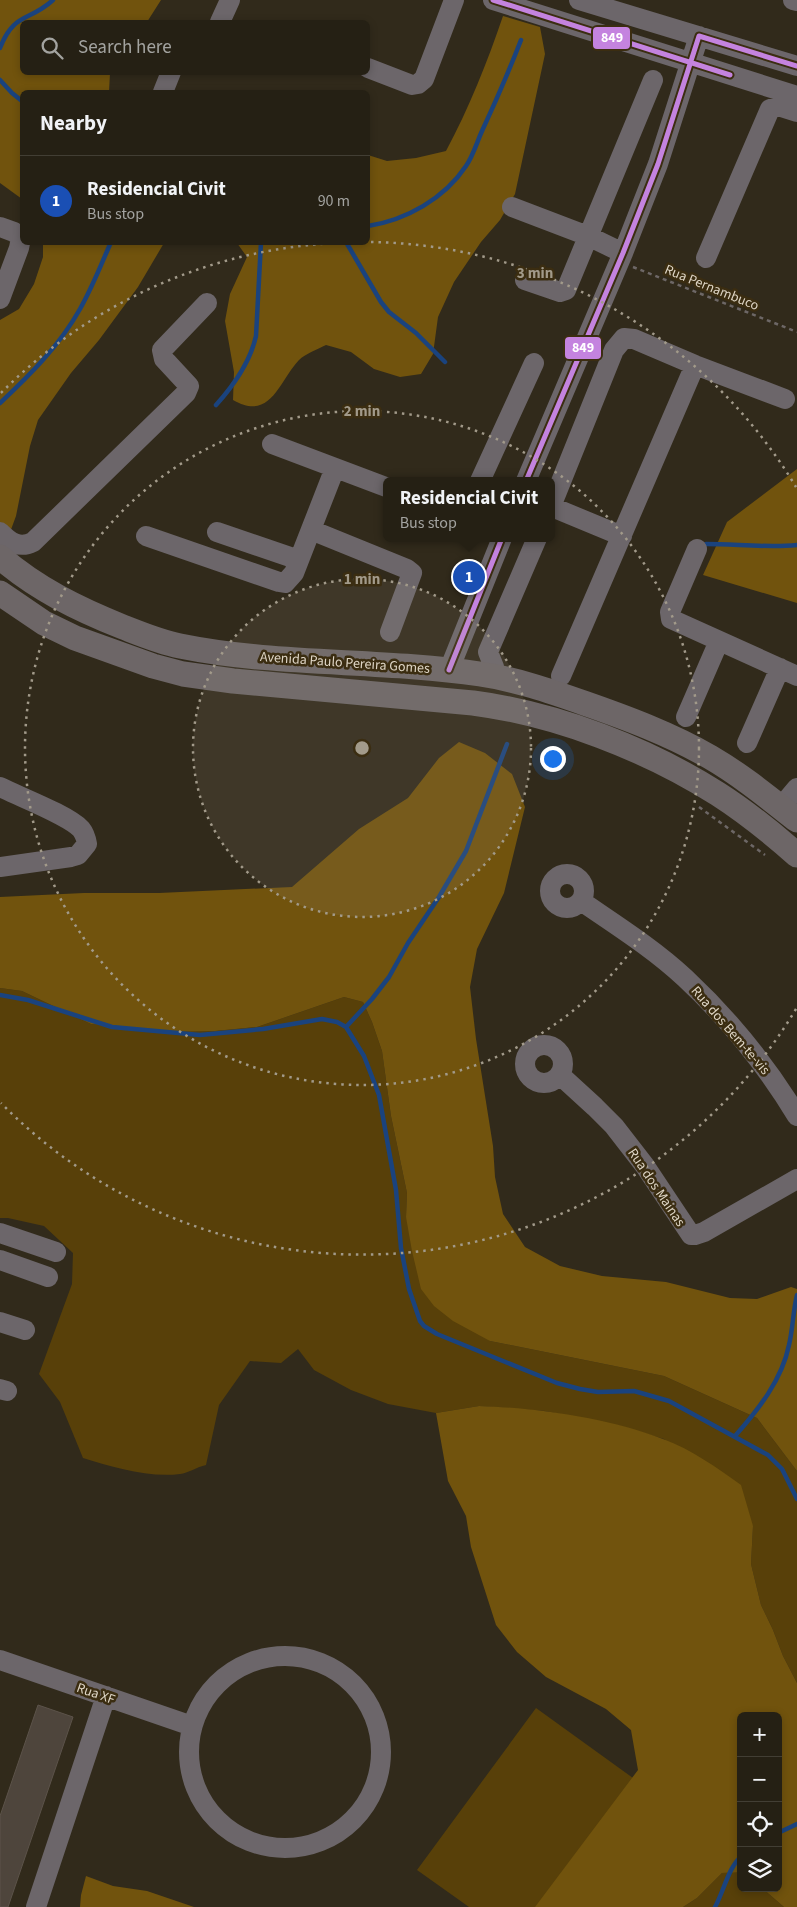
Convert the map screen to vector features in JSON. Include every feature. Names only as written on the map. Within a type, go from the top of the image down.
[{"type":"main road","name":"Avenida Paulo Pereira Gomes","points":[[0,557],[32,582],[73,606],[142,634],[179,646],[266,657],[449,670],[492,676],[556,693],[662,733],[711,758],[762,792],[789,814]]},
{"type":"main road","name":"Avenida Paulo Pereira Gomes","points":[[0,593],[44,623],[75,638],[153,666],[183,674],[233,682],[473,703],[510,709],[566,725],[630,749],[695,780],[749,816],[797,855]]},
{"type":"street","points":[[370,69],[412,85],[424,80],[454,0]]},
{"type":"street","points":[[493,0],[797,96]]},
{"type":"street","points":[[793,0],[797,1]]},
{"type":"street","points":[[584,1],[797,66]]},
{"type":"street","points":[[528,477],[621,257],[658,164],[699,36]]},
{"type":"street","points":[[164,90],[170,75]]},
{"type":"street","points":[[525,280],[564,292],[566,290],[653,80]]},
{"type":"street","points":[[706,258],[770,109],[778,106],[797,112]]},
{"type":"street","points":[[512,207],[588,236],[621,257]]},
{"type":"street","points":[[0,228],[14,232],[20,237]]},
{"type":"street","points":[[0,299],[20,243]]},
{"type":"street","points":[[0,532],[7,539],[17,544],[25,546],[33,542],[186,393],[189,386],[164,359],[162,350],[208,303]]},
{"type":"street","points":[[555,498],[614,350],[620,341],[628,337],[784,399]]},
{"type":"street","points":[[482,477],[534,363]]},
{"type":"street","points":[[561,676],[695,365]]},
{"type":"street","points":[[272,444],[383,486]]},
{"type":"street","points":[[146,536],[279,582],[285,582],[299,560],[334,468]]},
{"type":"street","points":[[555,506],[622,536]]},
{"type":"street","points":[[311,530],[407,569],[412,573],[390,632]]},
{"type":"street","points":[[217,532],[299,560]]},
{"type":"street","points":[[449,670],[500,542]]},
{"type":"street","points":[[492,676],[494,667],[488,652],[535,542]]},
{"type":"street","points":[[697,549],[670,616],[671,619],[788,672],[747,743]]},
{"type":"street","points":[[686,717],[720,641]]},
{"type":"street","points":[[0,787],[71,822],[82,830],[86,836],[87,844],[78,855],[71,858],[0,867]]},
{"type":"street","points":[[789,814],[797,788]]},
{"type":"street","name":"Rua dos Bem-te-vis","points":[[581,902],[640,942],[684,977],[712,1004],[748,1045],[797,1116]]},
{"type":"street","name":"Rua dos Mainas","points":[[560,1075],[614,1126],[645,1166],[691,1235],[704,1232],[797,1179]]},
{"type":"street","points":[[0,1233],[56,1252]]},
{"type":"street","points":[[0,1260],[48,1277]]},
{"type":"street","points":[[0,1322],[25,1330]]},
{"type":"street","points":[[293,1656],[318,1662],[342,1674],[361,1692],[374,1715],[381,1740],[381,1766],[374,1792],[360,1814],[341,1832],[317,1844],[292,1849],[265,1846],[240,1838],[219,1822],[202,1802],[192,1778],[189,1752],[192,1726],[203,1702],[220,1682],[241,1667],[266,1658],[293,1656]]},
{"type":"street","name":"Rua XF","points":[[0,1660],[192,1726]]},
{"type":"street","points":[[36,1907],[106,1696]]},
{"type":"path","name":"Rua Pernambuco","points":[[621,257],[797,332]]},
{"type":"path","points":[[695,804],[766,856]]},
{"type":"shaded area","points":[[0,0],[161,0],[148,20],[20,20],[20,75],[110,75],[109,90],[20,90],[20,198],[0,183]]},
{"type":"shaded area","points":[[503,16],[540,27],[545,54],[515,194],[500,220],[481,242],[454,282],[438,317],[433,354],[421,374],[400,377],[374,369],[351,352],[326,345],[299,360],[273,396],[265,403],[257,406],[246,405],[233,400],[234,372],[225,321],[230,294],[247,257],[238,245],[370,245],[370,156],[387,161],[416,158],[446,151],[491,51]]},
{"type":"shaded area","points":[[43,245],[163,245],[138,287],[99,340],[71,373],[38,420],[30,446],[16,516],[9,535],[0,528],[0,320],[19,309],[34,284],[43,257]]},
{"type":"shaded area","points":[[797,469],[797,603],[703,575],[727,522]]},
{"type":"shaded area","points":[[459,742],[485,753],[512,774],[525,807],[504,893],[477,949],[470,987],[476,1039],[493,1146],[495,1177],[503,1214],[525,1247],[560,1266],[602,1276],[666,1282],[730,1298],[757,1299],[791,1287],[797,1289],[797,1471],[757,1418],[664,1376],[490,1341],[453,1321],[434,1306],[421,1289],[412,1251],[406,1217],[407,1193],[391,1116],[382,1051],[363,1002],[344,997],[257,1027],[176,1032],[91,1024],[22,991],[0,988],[0,897],[292,887],[359,829],[408,798],[439,758]]},
{"type":"shaded area","points":[[0,988],[22,991],[91,1024],[176,1032],[257,1027],[344,997],[363,1002],[382,1051],[391,1116],[407,1193],[406,1217],[490,1341],[664,1376],[757,1418],[797,1471],[797,1683],[761,1605],[751,1564],[753,1526],[664,1439],[621,1426],[545,1411],[479,1406],[436,1413],[388,1404],[351,1390],[314,1370],[298,1349],[281,1363],[250,1361],[219,1405],[206,1465],[180,1474],[168,1475],[131,1471],[83,1458],[60,1402],[39,1374],[72,1284],[73,1253],[44,1226],[0,1218]]},
{"type":"shaded area","points":[[479,1406],[572,1415],[619,1425],[684,1448],[704,1459],[741,1485],[753,1526],[751,1564],[761,1605],[797,1683],[797,1907],[784,1907],[767,1892],[782,1892],[782,1712],[737,1712],[737,1872],[722,1873],[697,1898],[683,1907],[535,1907],[638,1770],[631,1730],[606,1709],[546,1677],[517,1652],[496,1625],[471,1547],[466,1516],[448,1481],[436,1413]]},
{"type":"shaded area","points":[[536,1708],[633,1778],[538,1907],[469,1907],[417,1870]]},
{"type":"shaded area","points":[[737,1871],[737,1892],[767,1892],[784,1907],[683,1907],[697,1898],[722,1873]]},
{"type":"shaded area","points":[[86,1876],[113,1886],[147,1891],[194,1907],[80,1907]]},
{"type":"building","points":[[38,1705],[73,1717],[8,1907],[0,1907],[0,1816]]},
{"type":"waterway","points":[[22,20],[37,12],[53,0]]},
{"type":"waterway","points":[[0,48],[11,28],[20,21]]},
{"type":"waterway","points":[[370,226],[396,219],[423,206],[457,178],[473,153],[521,40]]},
{"type":"waterway","points":[[0,80],[20,99]]},
{"type":"waterway","points":[[0,403],[44,359],[63,335],[80,309],[110,245]]},
{"type":"waterway","points":[[216,405],[240,373],[250,355],[256,336],[261,245]]},
{"type":"waterway","points":[[348,245],[381,302],[389,312],[416,333],[445,362]]},
{"type":"waterway","points":[[706,544],[797,545]]},
{"type":"waterway","points":[[346,1027],[389,977],[408,943],[439,897],[466,851],[507,744]]},
{"type":"waterway","points":[[0,995],[28,1000],[112,1027],[200,1035],[263,1029],[322,1019],[337,1022],[346,1027],[364,1056],[379,1095],[396,1190],[401,1248],[409,1289],[420,1321],[424,1326],[437,1334],[557,1383],[598,1392],[634,1391],[669,1401],[768,1455],[782,1469],[797,1499]]},
{"type":"waterway","points":[[735,1436],[768,1394],[781,1370],[789,1345],[797,1295]]},
{"type":"waterway","points":[[782,1831],[797,1824]]},
{"type":"waterway","points":[[715,1907],[737,1861]]},
{"type":"transit line","name":"849","points":[[493,0],[730,75]]},
{"type":"transit line","name":"849","points":[[528,477],[623,253],[658,164],[699,36],[797,66]]},
{"type":"transit line","name":"849","points":[[449,670],[500,542]]},
{"type":"place","name":"Residencial Civit","points":[[469,577]]}]
